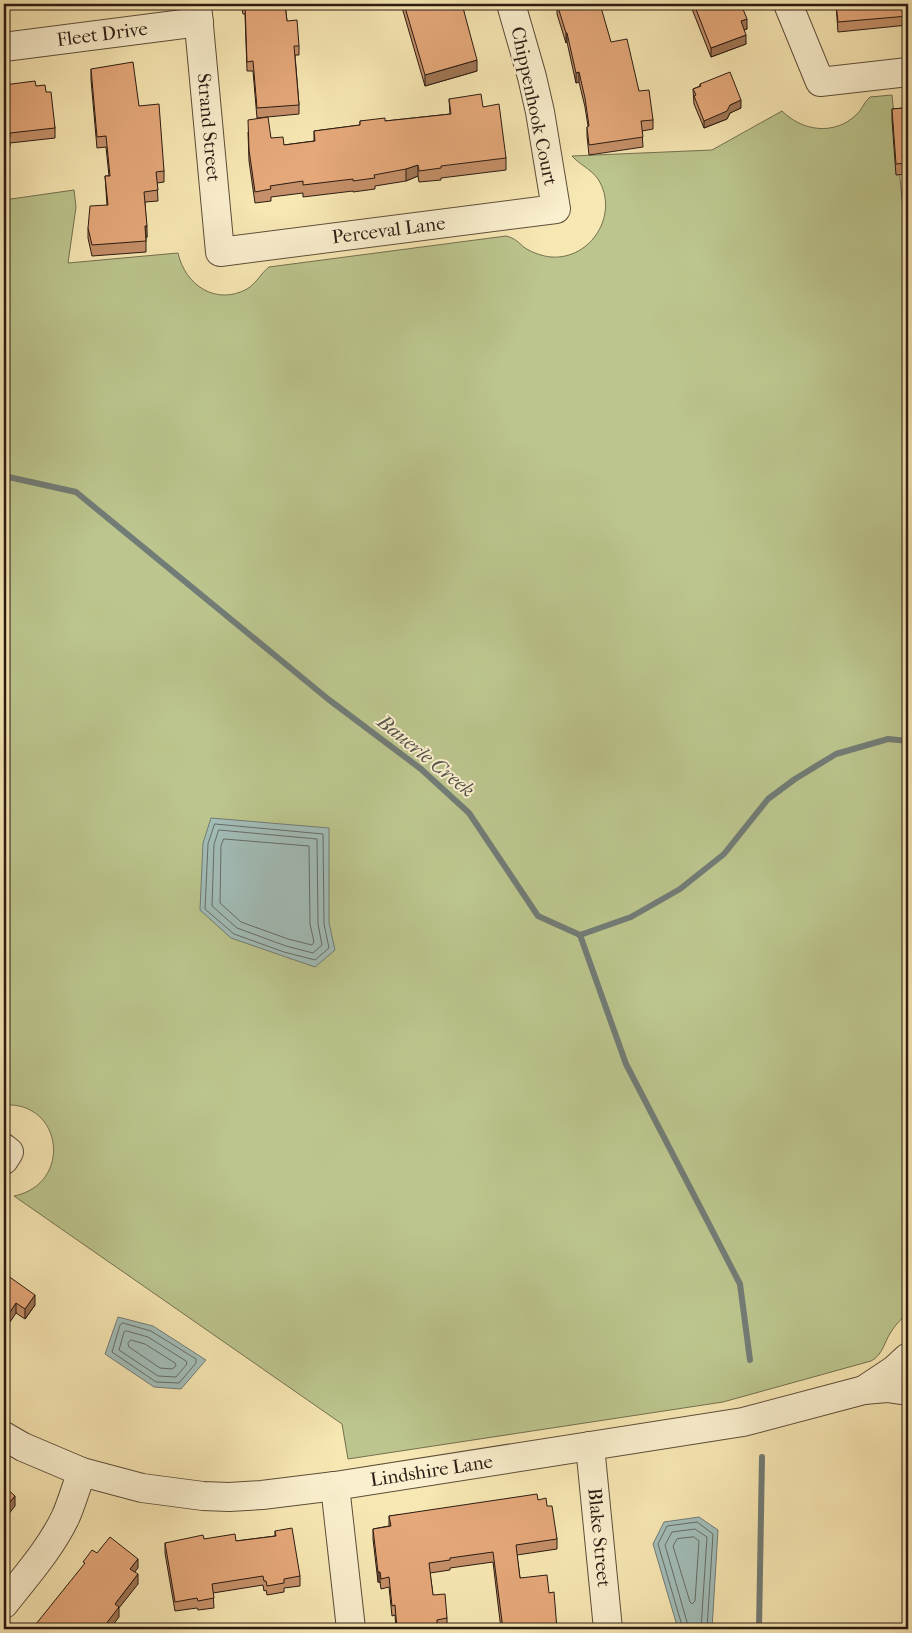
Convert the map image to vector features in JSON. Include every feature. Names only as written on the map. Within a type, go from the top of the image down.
[{"type":"street","name":"Chippenhook Court","points":[[511,4],[540,112],[556,209]]},
{"type":"street","points":[[788,4],[820,82],[908,72]]},
{"type":"street","name":"Fleet Drive","points":[[4,47],[198,13]]},
{"type":"street","name":"Strand Street","points":[[198,13],[220,252]]},
{"type":"street","name":"Perceval Lane","points":[[220,252],[556,209]]},
{"type":"street","name":"Lindshire Lane","points":[[864,1390],[894,1370],[908,1364]]},
{"type":"street","name":"Lindshire Lane","points":[[4,1436],[23,1447],[82,1472],[142,1488],[202,1496],[262,1495],[335,1486],[742,1422],[864,1390],[887,1388],[908,1391]]},
{"type":"street","name":"Blake Street","points":[[590,1446],[608,1629]]},
{"type":"street","points":[[4,1604],[40,1558],[55,1535],[66,1515],[82,1472]]},
{"type":"street","points":[[335,1486],[351,1629]]},
{"type":"green space","points":[[892,95],[903,209],[908,209],[908,1314],[895,1327],[881,1352],[871,1361],[723,1402],[348,1459],[342,1424],[14,1196],[33,1188],[46,1176],[52,1161],[53,1144],[49,1129],[39,1116],[24,1107],[4,1105],[4,200],[74,190],[76,207],[68,263],[178,253],[187,275],[195,283],[213,294],[235,294],[247,289],[269,267],[506,236],[538,254],[551,257],[565,256],[578,251],[589,243],[598,232],[606,206],[604,193],[598,179],[572,156],[712,150],[782,111],[790,118],[808,127],[828,128],[847,122],[858,113],[870,97]]},
{"type":"water","points":[[211,818],[329,828],[329,923],[335,950],[315,967],[231,938],[200,910],[203,843]]},
{"type":"water","points":[[118,1317],[153,1326],[206,1360],[181,1389],[154,1387],[105,1354]]},
{"type":"water","points":[[699,1517],[718,1530],[712,1629],[678,1629],[653,1544],[664,1522]]},
{"type":"building","points":[[245,4],[285,4],[287,21],[297,20],[299,46],[294,46],[299,105],[257,108],[253,61],[247,62]]},
{"type":"building","points":[[404,4],[462,4],[477,60],[425,75]]},
{"type":"building","points":[[557,4],[600,4],[611,42],[627,39],[639,91],[649,90],[653,120],[641,121],[643,137],[589,145],[587,127],[589,126],[585,98],[579,72],[576,73],[567,33]]},
{"type":"building","points":[[694,4],[741,4],[747,19],[741,21],[746,35],[711,48]]},
{"type":"building","points":[[836,4],[908,4],[908,16],[838,22]]},
{"type":"building","points":[[133,62],[139,106],[159,104],[164,171],[156,172],[158,190],[144,192],[147,226],[145,226],[146,241],[92,245],[88,228],[90,206],[108,205],[105,176],[110,176],[106,136],[97,137],[91,69]]},
{"type":"building","points":[[730,72],[741,100],[730,105],[727,111],[704,121],[693,89],[701,86],[700,84]]},
{"type":"building","points":[[35,81],[36,86],[45,85],[46,92],[51,92],[55,128],[10,133],[10,137],[4,138],[4,85]]},
{"type":"building","points":[[481,94],[483,107],[499,104],[506,158],[441,166],[441,168],[419,171],[418,165],[374,175],[375,178],[303,185],[303,181],[270,186],[271,189],[255,192],[249,150],[248,120],[268,117],[271,138],[283,137],[284,145],[315,141],[314,131],[360,125],[360,121],[385,118],[385,121],[451,114],[449,99]]},
{"type":"building","points":[[908,106],[908,163],[896,164],[892,109]]},
{"type":"building","points":[[4,1273],[35,1295],[25,1309],[16,1303],[4,1321]]},
{"type":"building","points":[[4,1486],[15,1496],[4,1509]]},
{"type":"building","points":[[537,1494],[538,1500],[546,1498],[547,1506],[552,1506],[557,1539],[516,1545],[520,1578],[547,1575],[549,1593],[554,1592],[557,1629],[503,1629],[493,1552],[429,1563],[433,1595],[445,1594],[447,1618],[437,1620],[437,1629],[397,1629],[395,1605],[392,1606],[389,1577],[381,1579],[380,1572],[378,1572],[373,1529],[391,1526],[389,1516]]},
{"type":"building","points":[[292,1528],[300,1576],[284,1579],[284,1583],[267,1586],[263,1576],[212,1584],[214,1598],[198,1601],[197,1598],[175,1602],[165,1543],[203,1535],[204,1539],[235,1534],[236,1541],[276,1536],[275,1531]]},
{"type":"building","points":[[110,1537],[138,1559],[130,1569],[138,1574],[115,1604],[119,1607],[102,1629],[32,1629],[85,1563],[83,1562],[92,1550],[97,1553]]},
{"type":"waterway","name":"Bauerle Creek","points":[[4,476],[76,492],[328,699],[421,769],[469,813],[538,916],[580,935],[631,917],[680,889],[724,854],[768,799],[795,779],[836,754],[888,739],[908,741]]},
{"type":"waterway","points":[[580,935],[626,1064],[740,1284],[750,1360]]},
{"type":"waterway","points":[[759,1629],[762,1457]]}]
